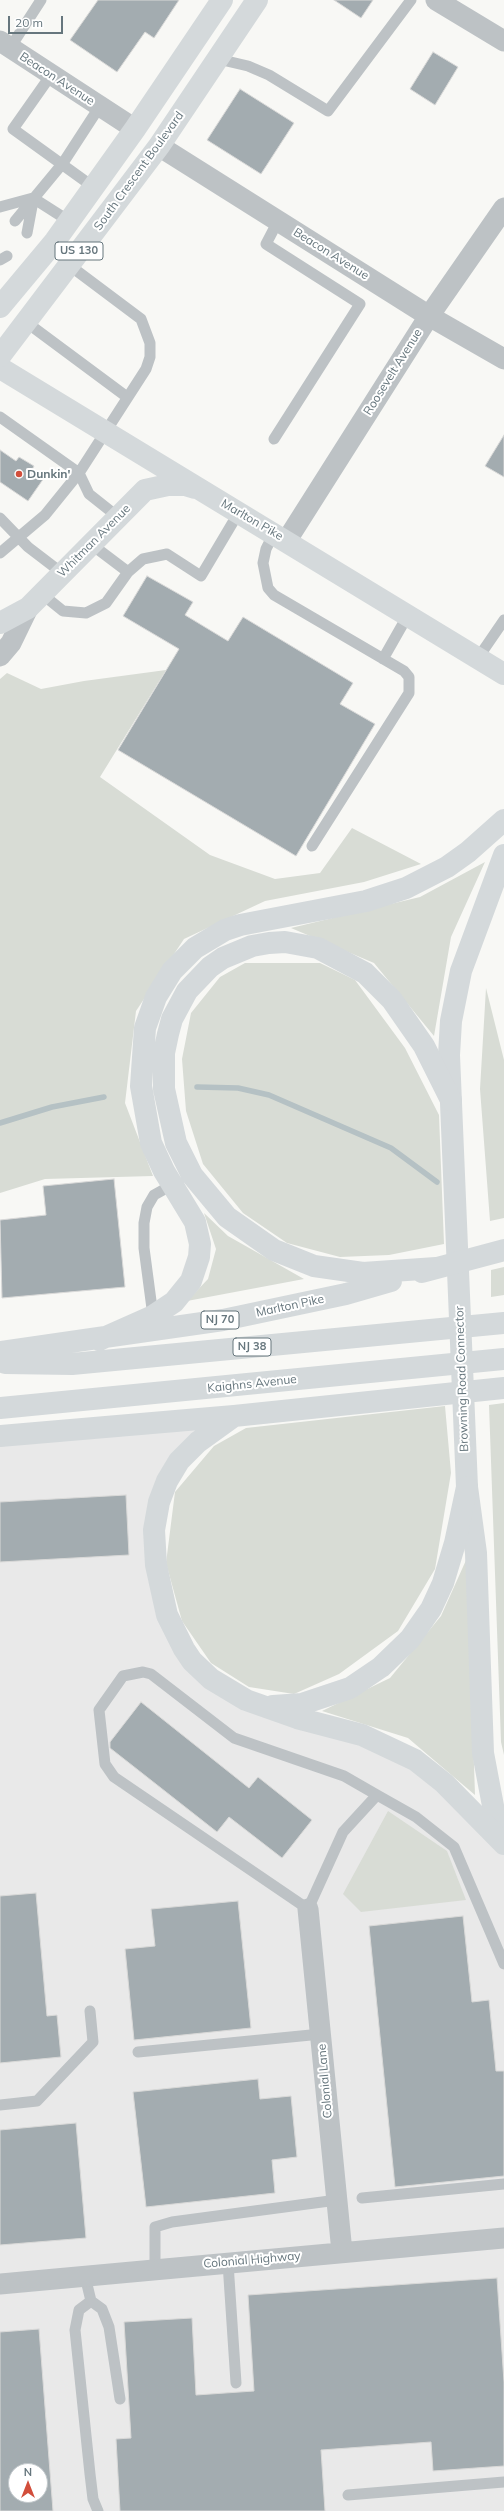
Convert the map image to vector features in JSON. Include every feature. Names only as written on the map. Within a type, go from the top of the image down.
[{"type":"main road","name":"US 130","points":[[3,299],[69,221],[92,186],[135,129],[222,0]]},
{"type":"main road","name":"South Crescent Boulevard","points":[[0,356],[159,146],[257,0]]},
{"type":"main road","name":"Marlton Pike","points":[[0,368],[140,451],[198,489],[280,536],[504,674]]},
{"type":"main road","points":[[140,451],[146,473],[145,490],[168,485],[185,485],[198,489]]},
{"type":"main road","name":"Whitman Avenue","points":[[0,623],[35,601],[145,490]]},
{"type":"main road","points":[[99,1340],[153,1316],[174,1302],[185,1291],[196,1270],[200,1257],[200,1244],[195,1222],[158,1159],[147,1126],[141,1086],[143,1045],[150,1012],[163,984],[172,971],[195,948],[230,929],[257,921],[366,901],[406,888],[447,867],[468,852],[504,820]]},
{"type":"main road","name":"Browning Road Connector","points":[[504,855],[461,971],[453,1006],[450,1044],[467,1487],[476,1553],[483,1752],[494,1811],[504,1840]]},
{"type":"main road","name":"Browning Road Connector","points":[[479,920],[504,885]]},
{"type":"main road","points":[[436,1268],[363,1273],[325,1268],[274,1250],[227,1217],[192,1175],[176,1143],[164,1089],[163,1070],[168,1034],[172,1019],[187,991],[198,978],[223,958],[252,946],[269,943],[286,942],[312,946],[334,955],[365,974],[392,1000],[420,1041],[451,1100]]},
{"type":"main road","name":"Marlton Pike","points":[[0,1352],[99,1340],[244,1316],[346,1294],[504,1250]]},
{"type":"main road","name":"NJ 38","points":[[0,1363],[72,1364],[504,1322]]},
{"type":"main road","name":"Kaighns Avenue","points":[[0,1408],[503,1359]]},
{"type":"main road","points":[[0,1436],[234,1416],[504,1388]]},
{"type":"main road","points":[[234,1416],[187,1451],[172,1471],[159,1502],[154,1530],[154,1548],[162,1598],[167,1615],[192,1661],[222,1687],[262,1706],[362,1735],[409,1757],[444,1783],[504,1844]]},
{"type":"main road","points":[[262,1706],[302,1704],[333,1695],[366,1678],[396,1654],[421,1624],[438,1596],[455,1543],[467,1487]]},
{"type":"street","points":[[436,0],[504,41]]},
{"type":"street","name":"Beacon Avenue","points":[[5,44],[135,129]]},
{"type":"street","name":"Beacon Avenue","points":[[159,146],[429,316],[504,359]]},
{"type":"street","name":"Roosevelt Avenue","points":[[280,536],[504,208]]},
{"type":"street","points":[[0,656],[11,643],[35,601]]},
{"type":"street","name":"Colonial Lane","points":[[308,1909],[342,2252]]},
{"type":"street","name":"Colonial Highway","points":[[0,2284],[504,2238]]},
{"type":"lane","points":[[5,44],[41,0]]},
{"type":"lane","points":[[218,59],[248,66],[288,86],[328,111],[411,0]]},
{"type":"lane","points":[[51,74],[13,130],[62,163],[92,186]]},
{"type":"lane","points":[[15,221],[62,163],[100,106]]},
{"type":"lane","points":[[27,233],[33,198]]},
{"type":"lane","points":[[0,207],[33,198],[69,221]]},
{"type":"lane","points":[[274,440],[360,304],[266,244],[278,221]]},
{"type":"lane","points":[[0,553],[45,515],[79,473],[105,430],[146,369],[150,357],[150,343],[141,319],[69,265]]},
{"type":"lane","points":[[26,322],[127,397]]},
{"type":"lane","points":[[0,417],[79,473],[89,494],[118,517]]},
{"type":"lane","points":[[35,601],[63,611],[86,613],[106,603],[128,572],[143,559],[167,554],[201,576],[239,512]]},
{"type":"lane","points":[[0,518],[18,537],[62,573]]},
{"type":"lane","points":[[280,536],[266,549],[263,563],[268,588],[274,595],[404,671],[409,677],[409,693],[312,846]]},
{"type":"lane","points":[[91,544],[128,572]]},
{"type":"lane","points":[[383,659],[408,615]]},
{"type":"lane","points":[[478,658],[504,620]]},
{"type":"lane","points":[[153,1316],[144,1248],[144,1223],[147,1207],[154,1195],[172,1185]]},
{"type":"lane","points":[[377,1795],[344,1832],[308,1909],[114,1777],[105,1764],[99,1710],[123,1676],[143,1672],[151,1674],[234,1738],[344,1776],[416,1817],[454,1846],[504,1964]]},
{"type":"lane","points":[[0,2105],[37,2101],[93,2042],[90,2011]]},
{"type":"lane","points":[[138,2052],[321,2034]]},
{"type":"lane","points":[[362,2198],[504,2184]]},
{"type":"lane","points":[[155,2270],[155,2227],[172,2222],[337,2200]]},
{"type":"lane","points":[[228,2263],[236,2383]]},
{"type":"lane","points":[[85,2276],[91,2301],[102,2309],[109,2327],[120,2399]]},
{"type":"lane","points":[[91,2301],[79,2310],[75,2330],[93,2499],[98,2511]]},
{"type":"lane","points":[[348,2495],[504,2482]]},
{"type":"shaded area","points":[[166,670],[100,777],[210,855],[275,879],[320,873],[352,828],[421,864],[364,882],[265,901],[184,939],[136,1011],[125,1103],[153,1176],[45,1179],[0,1193],[0,679],[7,673],[41,689],[84,681]]},
{"type":"shaded area","points":[[485,862],[451,937],[434,1036],[374,963],[291,928],[420,897]]},
{"type":"shaded area","points":[[245,963],[320,963],[355,980],[405,1048],[439,1115],[444,1244],[389,1255],[340,1257],[287,1243],[243,1213],[203,1164],[186,1111],[182,1059],[191,1013],[220,977]]},
{"type":"shaded area","points":[[486,988],[504,1060],[504,1218],[490,1221],[480,1089]]},
{"type":"shaded area","points":[[204,1213],[228,1236],[304,1279],[187,1301],[208,1279],[216,1249]]},
{"type":"shaded area","points":[[504,1267],[504,1295],[491,1297],[491,1270]]},
{"type":"shaded area","points":[[504,1403],[504,1755],[501,1742],[489,1405]]},
{"type":"shaded area","points":[[445,1406],[451,1473],[435,1569],[398,1631],[339,1674],[294,1694],[249,1687],[211,1663],[182,1621],[166,1563],[175,1492],[214,1446],[246,1428]]},
{"type":"shaded area","points":[[234,1416],[179,1460],[156,1565],[201,1671],[380,1742],[504,1844],[504,2511],[0,2511],[0,1436]]},
{"type":"shaded area","points":[[467,1558],[475,1795],[408,1738],[322,1711],[390,1678],[441,1616]]},
{"type":"shaded area","points":[[388,1811],[447,1851],[466,1900],[361,1912],[343,1894]]},
{"type":"building","points":[[98,0],[179,0],[154,38],[145,32],[117,72],[70,40]]},
{"type":"building","points":[[334,0],[373,0],[361,18]]},
{"type":"building","points":[[433,52],[458,67],[435,105],[410,89]]},
{"type":"building","points":[[240,89],[294,123],[261,174],[207,140]]},
{"type":"building","points":[[504,435],[504,477],[485,466]]},
{"type":"building","name":"Dunkin'","points":[[0,450],[16,461],[19,457],[34,466],[32,470],[44,478],[28,501],[0,482]]},
{"type":"building","points":[[147,576],[193,602],[185,615],[228,641],[243,617],[353,683],[340,704],[375,724],[296,856],[118,750],[179,649],[123,616]]},
{"type":"building","points":[[114,1179],[125,1287],[2,1298],[0,1220],[46,1215],[43,1186]]},
{"type":"building","points":[[126,1495],[129,1555],[0,1562],[0,1502]]},
{"type":"building","points":[[141,1702],[249,1788],[258,1777],[312,1820],[282,1858],[229,1817],[217,1832],[110,1748],[110,1742]]},
{"type":"building","points":[[36,1893],[47,2016],[57,2015],[61,2057],[0,2063],[0,1896]]},
{"type":"building","points":[[238,1901],[251,2028],[134,2040],[125,1949],[155,1946],[151,1909]]},
{"type":"building","points":[[463,1916],[472,2002],[489,2000],[496,2071],[504,2071],[504,2176],[395,2187],[369,1926]]},
{"type":"building","points":[[258,2079],[260,2099],[291,2096],[297,2157],[272,2160],[275,2193],[146,2207],[133,2092]]},
{"type":"building","points":[[76,2123],[86,2238],[0,2245],[0,2130]]},
{"type":"building","points":[[497,2278],[504,2382],[504,2466],[433,2471],[431,2442],[321,2450],[325,2511],[120,2511],[116,2439],[131,2438],[124,2322],[192,2318],[196,2395],[254,2391],[248,2295]]},
{"type":"building","points":[[39,2329],[53,2511],[0,2511],[0,2332]]},
{"type":"waterway","points":[[197,1087],[238,1088],[269,1095],[391,1148],[437,1182]]},
{"type":"waterway","points":[[0,1123],[52,1107],[104,1097]]},
{"type":"place","name":"Dunkin'","points":[[19,474]]}]
